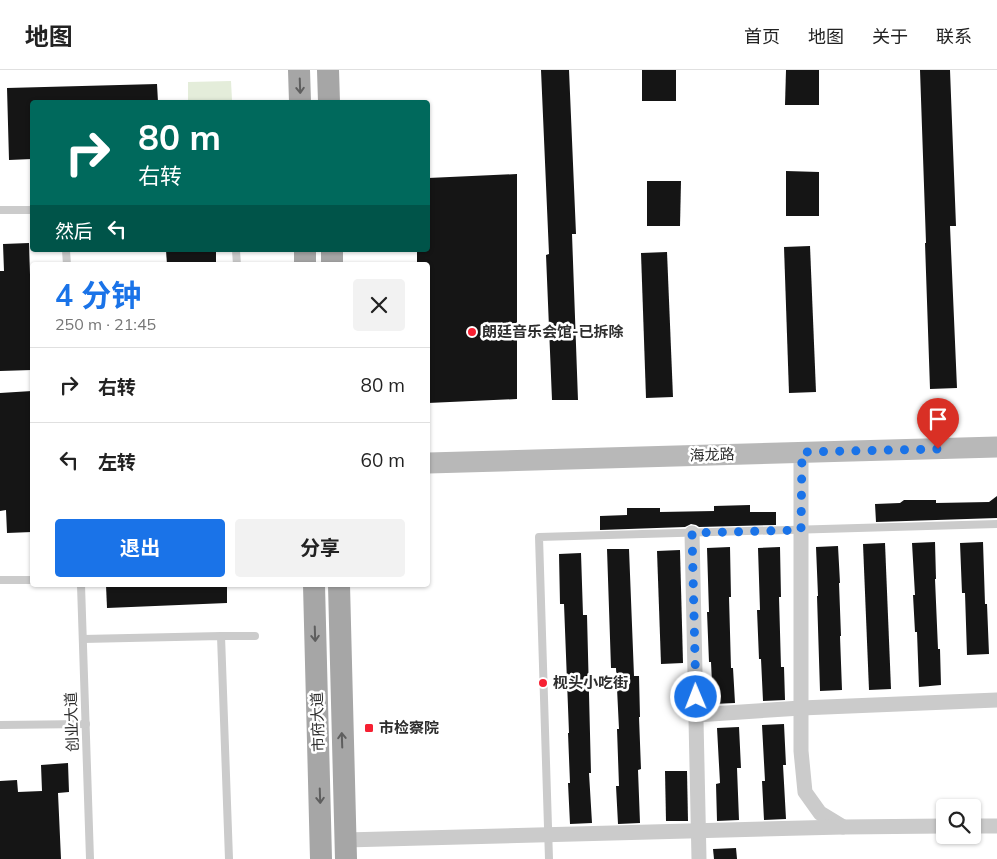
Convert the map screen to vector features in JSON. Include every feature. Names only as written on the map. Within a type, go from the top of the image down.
[{"type":"main road","points":[[299,70],[300,100]]},
{"type":"main road","points":[[328,70],[329,100]]},
{"type":"main road","name":"市府大道","points":[[314,587],[322,859]]},
{"type":"main road","name":"市府大道","points":[[339,587],[346,849]]},
{"type":"street","name":"海龙路","points":[[430,463],[997,447]]},
{"type":"street","points":[[802,452],[801,751],[805,792],[820,813],[843,827]]},
{"type":"street","points":[[692,533],[699,859]]},
{"type":"street","points":[[696,715],[801,708],[997,700]]},
{"type":"street","points":[[346,849],[548,834],[936,826]]},
{"type":"street","points":[[981,826],[997,826]]},
{"type":"lane","points":[[0,210],[30,210]]},
{"type":"lane","points":[[549,859],[539,537],[997,524]]},
{"type":"lane","points":[[0,580],[30,580]]},
{"type":"lane","name":"创业大道","points":[[81,587],[90,859]]},
{"type":"lane","points":[[221,636],[229,859]]},
{"type":"lane","points":[[83,639],[255,636]]},
{"type":"lane","points":[[0,726],[86,724]]},
{"type":"green space","points":[[231,81],[232,100],[188,100],[188,82]]},
{"type":"building","points":[[541,70],[569,70],[576,234],[572,234],[578,400],[552,400],[546,255],[549,254]]},
{"type":"building","points":[[642,70],[676,70],[676,101],[642,101]]},
{"type":"building","points":[[786,70],[819,70],[819,105],[785,105]]},
{"type":"building","points":[[920,70],[950,70],[956,226],[950,226],[957,388],[930,389]]},
{"type":"building","points":[[157,84],[158,100],[30,100],[30,159],[9,160],[7,88]]},
{"type":"building","points":[[786,171],[819,172],[819,216],[786,216]]},
{"type":"building","name":"朗廷音乐会馆-已拆除","points":[[517,174],[517,399],[430,403],[430,262],[417,262],[417,252],[430,252],[430,178]]},
{"type":"building","points":[[647,181],[681,181],[680,226],[647,226]]},
{"type":"building","points":[[29,243],[30,370],[0,371],[0,271],[4,271],[3,244]]},
{"type":"building","points":[[810,246],[816,392],[789,393],[784,247]]},
{"type":"building","points":[[166,252],[216,252],[216,262],[167,262]]},
{"type":"building","points":[[667,252],[673,397],[646,398],[641,253]]},
{"type":"building","points":[[30,391],[30,532],[7,533],[6,510],[0,511],[0,393]]},
{"type":"building","points":[[997,496],[997,518],[876,522],[875,504],[900,503],[904,500],[936,500],[936,503],[989,502]]},
{"type":"building","points":[[750,505],[750,512],[776,512],[776,525],[699,527],[691,524],[685,527],[600,530],[600,516],[627,515],[627,508],[660,508],[660,512],[714,511],[714,506]]},
{"type":"building","points":[[935,542],[935,579],[941,685],[919,687],[917,632],[915,632],[913,595],[915,595],[912,543]]},
{"type":"building","points":[[983,542],[989,654],[967,655],[965,593],[962,593],[960,543]]},
{"type":"building","points":[[885,543],[891,689],[869,690],[863,544]]},
{"type":"building","points":[[838,546],[842,690],[820,691],[816,547]]},
{"type":"building","points":[[730,547],[731,668],[733,668],[735,703],[713,704],[707,612],[709,612],[707,548]]},
{"type":"building","points":[[780,547],[781,667],[784,667],[785,700],[763,701],[757,610],[760,610],[758,548]]},
{"type":"building","points":[[607,549],[629,549],[634,676],[639,676],[641,769],[638,770],[640,823],[618,824],[616,786],[619,786],[617,729],[619,729],[616,668],[611,668]]},
{"type":"building","points":[[680,550],[683,663],[661,664],[657,551]]},
{"type":"building","points":[[581,553],[583,615],[587,615],[591,773],[589,773],[592,823],[570,824],[564,604],[560,604],[559,554]]},
{"type":"building","points":[[106,587],[227,587],[227,603],[107,608]]},
{"type":"building","points":[[784,724],[786,765],[783,765],[786,819],[764,820],[762,781],[765,781],[762,725]]},
{"type":"building","points":[[739,727],[741,768],[737,768],[739,820],[717,821],[716,784],[720,783],[717,728]]},
{"type":"building","points":[[68,763],[69,792],[58,793],[61,859],[0,859],[0,781],[17,780],[18,792],[42,791],[41,765]]},
{"type":"building","points":[[665,771],[687,771],[688,821],[666,821]]},
{"type":"building","points":[[736,848],[737,859],[714,859],[713,849]]},
{"type":"place","name":"朗廷音乐会馆-已拆除","points":[[472,332]]},
{"type":"place","name":"枧头小吃街","points":[[543,683]]},
{"type":"place","name":"市检察院","points":[[369,728]]},
{"type":"route","points":[[696,697],[692,533],[801,530],[802,452],[938,449]]}]
